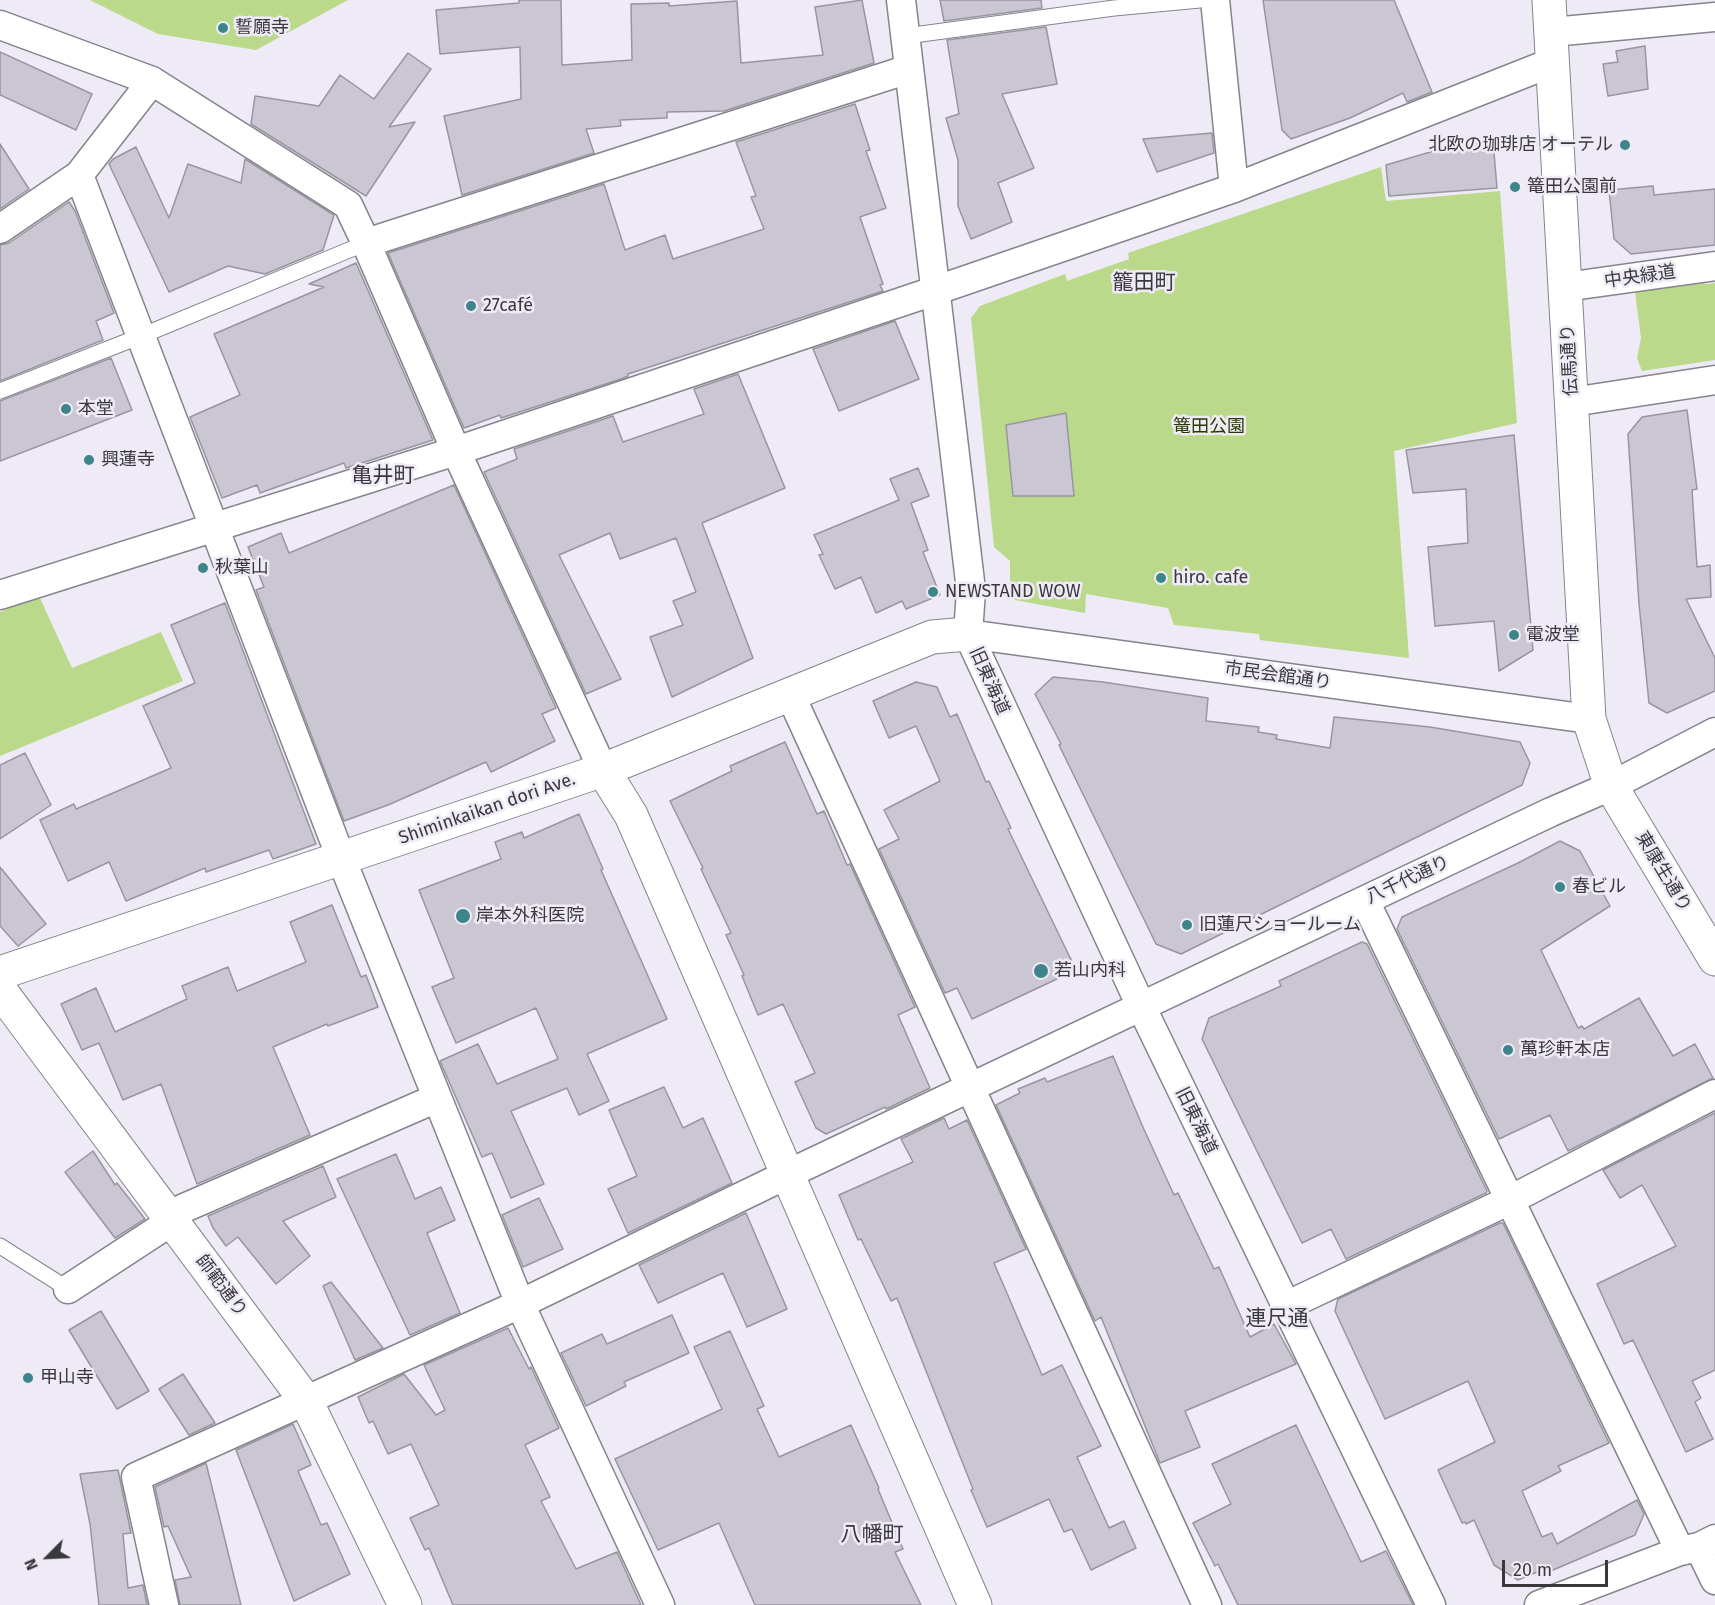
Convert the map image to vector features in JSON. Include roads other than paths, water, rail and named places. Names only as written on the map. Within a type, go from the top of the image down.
[{"type":"street","points":[[901,0],[971,590],[968,634]]},
{"type":"street","points":[[1215,0],[1234,188]]},
{"type":"street","name":"伝馬通り","points":[[1550,0],[1589,719],[1611,786]]},
{"type":"street","points":[[0,595],[456,451],[1234,188],[1552,47],[1715,16]]},
{"type":"street","points":[[0,25],[152,81],[348,205],[456,451],[603,770],[631,815],[975,1605]]},
{"type":"street","points":[[366,243],[909,69]]},
{"type":"street","points":[[0,229],[79,175],[152,81]]},
{"type":"street","points":[[79,175],[341,858],[520,1304],[660,1605]]},
{"type":"street","name":"中央緑道","points":[[1565,287],[1715,266]]},
{"type":"street","points":[[1572,402],[1715,380]]},
{"type":"street","name":"Shiminkaikan dori Ave.","points":[[0,973],[603,770],[932,637],[968,634]]},
{"type":"street","name":"市民会館通り","points":[[968,634],[1589,719]]},
{"type":"street","name":"旧東海道","points":[[968,634],[1141,1006],[1431,1605]]},
{"type":"street","points":[[790,694],[1207,1605]]},
{"type":"street","name":"八千代通り","points":[[164,1605],[136,1477],[520,1304],[1141,1006],[1551,812],[1611,786],[1715,732]]},
{"type":"street","name":"東康生通り","points":[[1611,786],[1715,959]]},
{"type":"street","points":[[1365,900],[1510,1200],[1715,1580]]},
{"type":"street","name":"師範通り","points":[[0,990],[306,1401],[405,1605]]},
{"type":"street","points":[[1286,1306],[1510,1200],[1715,1094]]},
{"type":"street","points":[[68,1289],[170,1218],[437,1098]]},
{"type":"street","points":[[1539,1605],[1698,1546]]},
{"type":"lane","points":[[906,36],[1113,4],[1200,0]]},
{"type":"lane","points":[[0,391],[141,336],[366,243]]},
{"type":"lane","points":[[0,1246],[68,1289]]},
{"type":"place","name":"誓願寺","points":[[223,28]]},
{"type":"place","name":"北欧の珈琲店 オーテル","points":[[1625,145]]},
{"type":"place","name":"篭田公園前","points":[[1515,187]]},
{"type":"place","name":"27café","points":[[471,306]]},
{"type":"place","name":"本堂","points":[[66,409]]},
{"type":"place","name":"興蓮寺","points":[[89,460]]},
{"type":"place","name":"秋葉山","points":[[203,568]]},
{"type":"place","name":"hiro. cafe","points":[[1161,578]]},
{"type":"place","name":"NEWSTAND WOW","points":[[933,592]]},
{"type":"place","name":"電波堂","points":[[1514,635]]},
{"type":"place","name":"春ビル","points":[[1560,887]]},
{"type":"place","name":"岸本外科医院","points":[[463,916]]},
{"type":"place","name":"旧蓮尺ショールーム","points":[[1187,925]]},
{"type":"place","name":"若山内科","points":[[1041,971]]},
{"type":"place","name":"萬珍軒本店","points":[[1508,1050]]},
{"type":"place","name":"甲山寺","points":[[28,1378]]},
{"type":"district","name":"籠田町","points":[[1144,283]]},
{"type":"district","name":"亀井町","points":[[383,476]]},
{"type":"district","name":"連尺通","points":[[1277,1319]]},
{"type":"district","name":"八幡町","points":[[872,1535]]},
{"type":"park label","name":"篭田公園","points":[[1209,427]]}]
